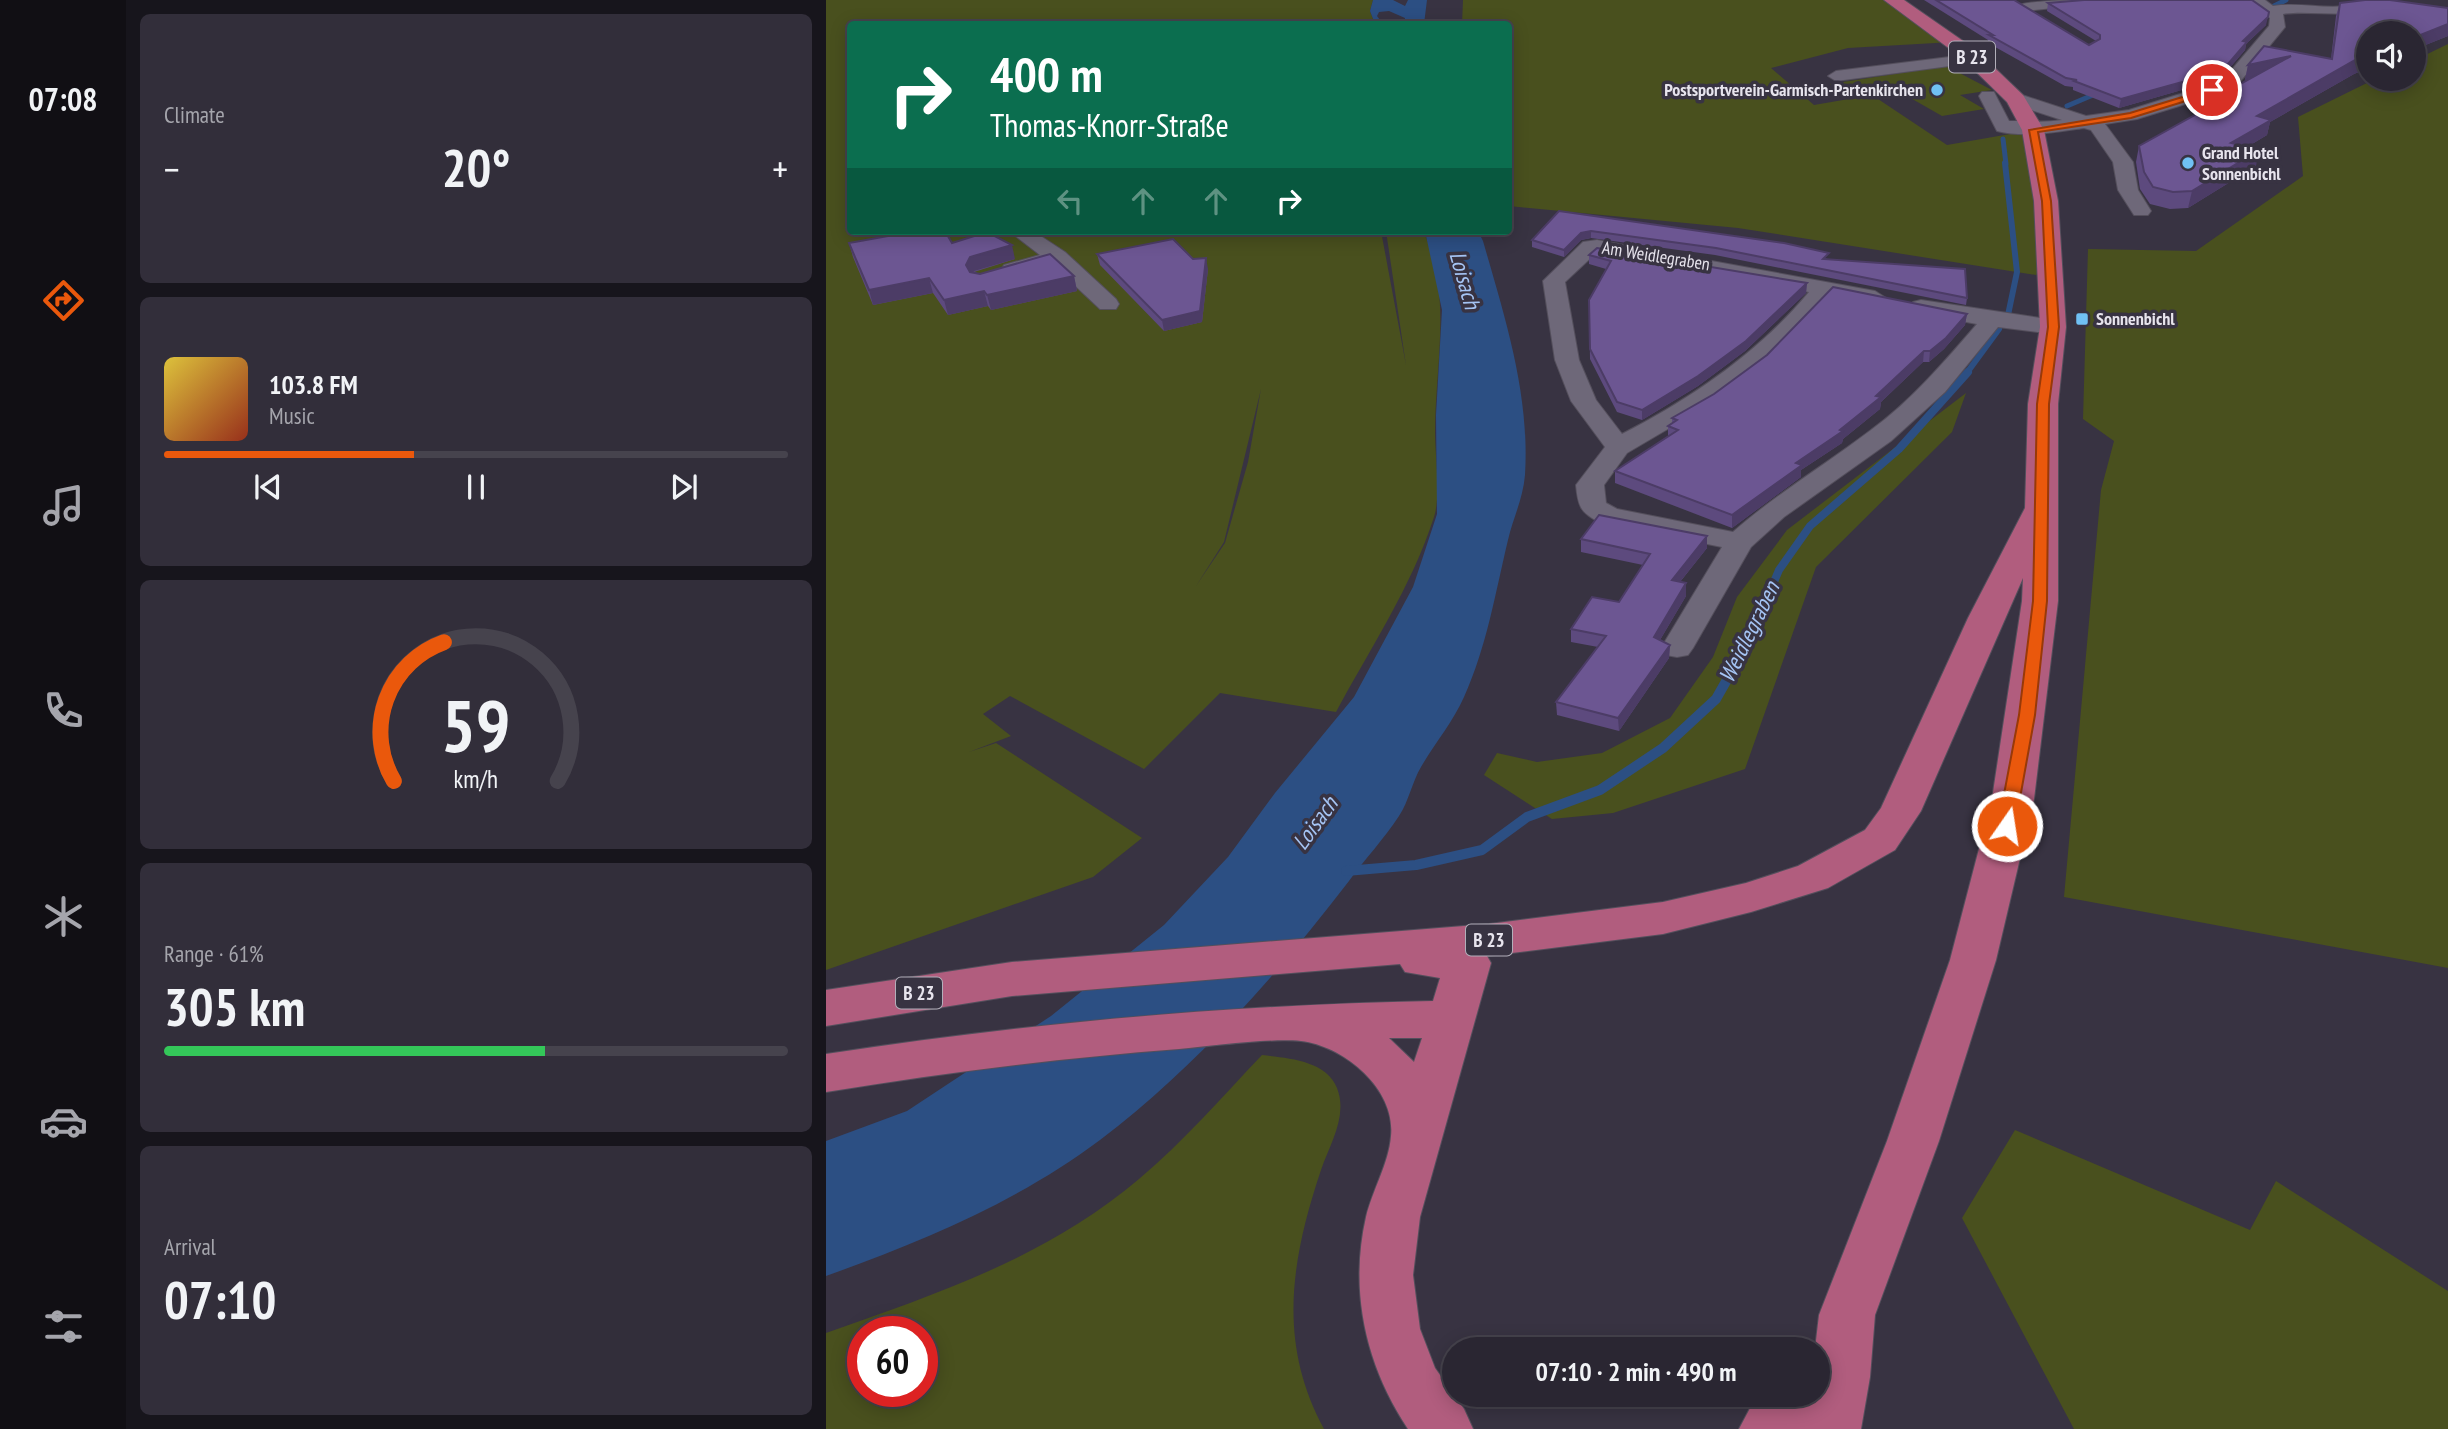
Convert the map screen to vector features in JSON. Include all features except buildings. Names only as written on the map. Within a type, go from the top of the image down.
[{"type":"main road","name":"B 23","points":[[1831,1429],[1841,1377],[1833,1334],[1913,1141],[1973,960],[2014,799],[2040,601],[2043,404],[2053,327],[2046,201],[2032,128],[2016,99],[1974,59],[1893,0]]},
{"type":"main road","name":"B 23","points":[[826,1008],[1012,979],[1165,965],[1314,956],[1520,936],[1663,918],[1751,897],[1813,877],[1856,856],[1880,840],[1900,811],[1986,618],[2041,507]]},
{"type":"main road","name":"B 23","points":[[1314,956],[1468,963],[1452,1019]]},
{"type":"main road","points":[[826,1073],[934,1055],[1272,1023],[1452,1019],[1393,1217],[1385,1275],[1392,1329],[1411,1382],[1443,1429]]},
{"type":"main road","points":[[1272,1023],[1333,1032],[1377,1053],[1405,1089],[1418,1139]]},
{"type":"main road","points":[[1769,1429],[1783,1407]]},
{"type":"street","points":[[2018,3],[2091,0]]},
{"type":"street","points":[[2256,0],[2274,14],[2370,21]]},
{"type":"street","points":[[2274,14],[2298,7],[2343,11],[2386,0]]},
{"type":"street","points":[[2018,3],[2046,19]]},
{"type":"street","points":[[1989,96],[2003,127],[2032,128],[2131,115],[2233,88],[2277,27],[2274,14]]},
{"type":"street","points":[[2263,44],[2287,50]]},
{"type":"street","points":[[1836,76],[1974,59]]},
{"type":"street","points":[[2016,99],[2096,126],[2123,162],[2129,190],[2141,211]]},
{"type":"street","points":[[1025,235],[1057,257],[1108,303]]},
{"type":"street","name":"Am Weidlegraben","points":[[1618,447],[1584,401],[1561,334],[1554,281],[1591,247],[1640,252],[1992,320],[2053,327]]},
{"type":"street","points":[[995,275],[1057,257]]},
{"type":"street","points":[[1739,542],[1609,516],[1592,507],[1590,485],[1618,447],[1666,421],[1751,363],[1801,319],[1825,288]]},
{"type":"street","points":[[1677,648],[1739,542],[1774,511],[1882,435],[1937,387],[1992,320]]},
{"type":"green space","points":[[826,0],[1373,0],[1370,11],[1374,21],[847,21],[847,235],[1382,235],[1406,365],[1387,235],[1425,235],[1432,254],[1440,304],[1435,432],[1436,508],[1425,543],[1390,617],[1336,712],[1220,693],[1144,769],[1010,696],[983,714],[1011,736],[969,752],[996,743],[1142,838],[1093,877],[826,970]],"holes":[[[1261,389],[1248,462],[1225,543],[1196,586],[1224,542]]]},
{"type":"green space","points":[[1463,0],[1893,0],[1953,42],[1848,48],[1771,68],[1814,105],[1872,95],[1947,145],[2033,130],[2052,260],[2036,275],[1738,228],[1512,206],[1512,21],[1462,21]]},
{"type":"green space","points":[[2448,44],[2448,968],[2064,897],[2101,490],[2114,441],[2083,419],[2088,249],[2196,251],[2303,176],[2298,117],[2356,88],[2356,91],[2426,91],[2426,55]]},
{"type":"green space","points":[[1946,66],[1992,90],[1960,95],[1984,109],[1942,116],[1893,88],[1849,95],[1830,84]]},
{"type":"green space","points":[[1966,393],[1952,432],[1816,567],[1745,769],[1613,813],[1552,819],[1484,775],[1497,753],[1537,762],[1602,753],[1670,718],[1713,657],[1737,597],[1787,530]]},
{"type":"green space","points":[[1262,1055],[1283,1057],[1315,1066],[1332,1079],[1337,1088],[1340,1098],[1339,1119],[1302,1236],[1294,1301],[1294,1333],[1299,1364],[1309,1397],[1324,1429],[826,1429],[826,1333],[847,1325],[847,1407],[938,1407],[938,1316],[873,1316],[990,1271],[1066,1231],[1139,1179],[1187,1135]]},
{"type":"green space","points":[[2015,1130],[2250,1230],[2276,1181],[2448,1291],[2448,1429],[2074,1429],[1962,1218]]},
{"type":"water","points":[[1373,0],[1393,0],[1405,6],[1408,0],[1427,0],[1424,21],[1404,21],[1405,18],[1389,11],[1379,12],[1377,16],[1381,21],[1374,21],[1370,11]]},
{"type":"water","name":"Loisach","points":[[1426,235],[1480,235],[1507,328],[1520,386],[1526,445],[1525,475],[1479,659],[1455,715],[1426,758],[1402,810],[1387,833],[1263,986],[1169,1083],[1135,1112],[1069,1162],[1003,1201],[898,1249],[826,1276],[826,1141],[907,1111],[1051,1016],[1164,925],[1228,857],[1275,793],[1354,697],[1413,587],[1437,514],[1436,415],[1442,310]]},
{"type":"waterway","name":"Weidlegraben","points":[[2274,6],[2286,0]]},
{"type":"waterway","name":"Weidlegraben","points":[[2067,106],[2100,92]]},
{"type":"waterway","name":"Weidlegraben","points":[[2003,139],[2006,164]]},
{"type":"waterway","name":"Weidlegraben","points":[[2005,163],[2017,272],[2008,315]]},
{"type":"waterway","name":"Weidlegraben","points":[[1966,374],[1999,329]]},
{"type":"waterway","name":"Weidlegraben","points":[[1748,642],[1779,570],[1810,526],[1899,449],[1968,372]]},
{"type":"waterway","name":"Weidlegraben","points":[[1346,871],[1416,865],[1482,850],[1527,817],[1600,790],[1663,748],[1716,699],[1748,642]]},
{"type":"place","name":"Postsportverein-Garmisch-Partenkirchen","points":[[1937,90]]},
{"type":"place","name":"Grand Hotel Sonnenbichl","points":[[2188,163]]},
{"type":"place","name":"Sonnenbichl","points":[[2082,319]]},
{"type":"route","points":[[2007,826],[2014,799],[2027,715],[2040,601],[2043,404],[2053,327],[2052,260],[2046,201],[2033,130],[2131,115],[2212,90]]}]
